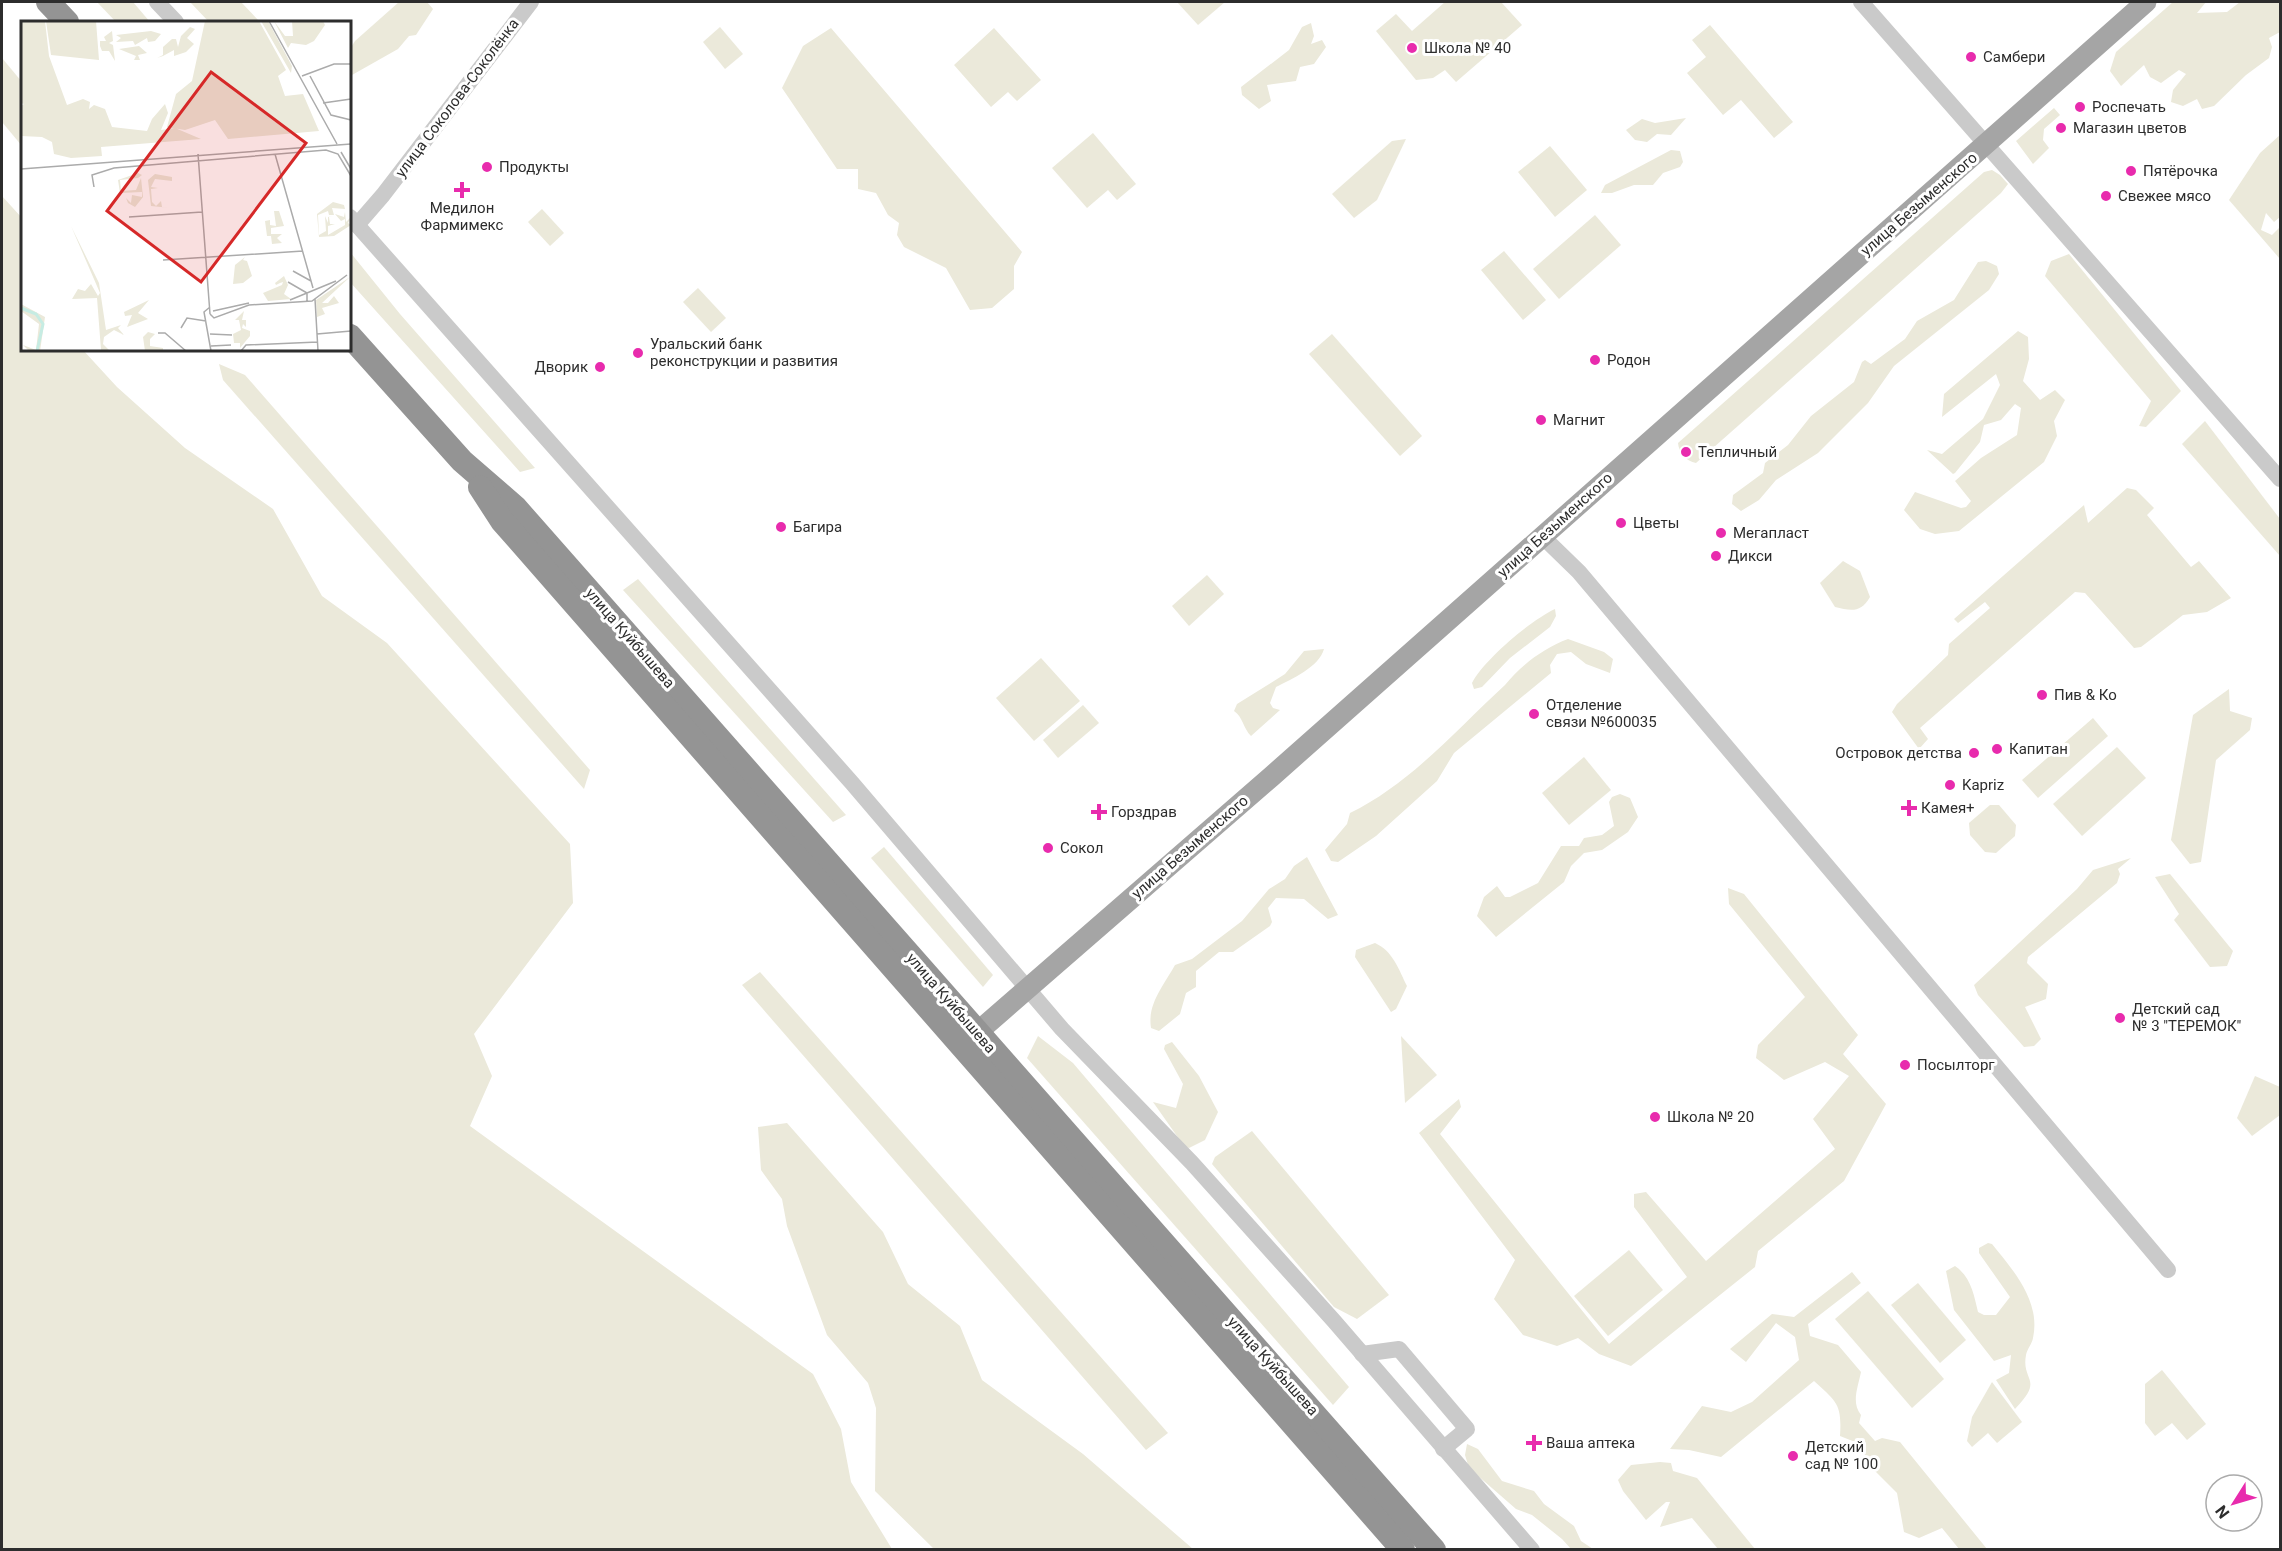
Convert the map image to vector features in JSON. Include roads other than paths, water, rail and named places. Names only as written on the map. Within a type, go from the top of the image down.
[{"type":"highway","points":[[48,2],[66,21]]},
{"type":"highway","name":"улица Куйбышева","points":[[351,337],[462,461],[509,530],[969,1040],[1434,1550]]},
{"type":"highway","name":"улица Куйбышева","points":[[969,1040],[1403,1550]]},
{"type":"main road","name":"улица Безыменского","points":[[969,1040],[1543,537],[2146,2]]},
{"type":"street","points":[[157,2],[175,21]]},
{"type":"street","name":"улица Соколова-Соколёнка","points":[[353,221],[383,195],[531,2]]},
{"type":"street","points":[[1860,2],[2280,479]]},
{"type":"street","points":[[353,221],[852,783],[1062,1029],[1192,1163],[1532,1550]]},
{"type":"street","points":[[1543,537],[1579,572],[2168,1270]]},
{"type":"street","points":[[1362,1354],[1399,1349],[1467,1429],[1443,1449]]},
{"type":"place","name":"Школа № 40","points":[[1412,48]]},
{"type":"place","name":"Самбери","points":[[1971,57]]},
{"type":"place","name":"Роспечать","points":[[2080,107]]},
{"type":"place","name":"Магазин цветов","points":[[2061,128]]},
{"type":"place","name":"Продукты","points":[[487,167]]},
{"type":"place","name":"Пятёрочка","points":[[2131,171]]},
{"type":"place","name":"Медилон Фармимекс","points":[[462,190]]},
{"type":"place","name":"Свежее мясо","points":[[2106,196]]},
{"type":"place","name":"Уральский банк реконструкции и развития","points":[[638,353]]},
{"type":"place","name":"Родон","points":[[1595,360]]},
{"type":"place","name":"Дворик","points":[[600,367]]},
{"type":"place","name":"Магнит","points":[[1541,420]]},
{"type":"place","name":"Тепличный","points":[[1686,452]]},
{"type":"place","name":"Цветы","points":[[1621,523]]},
{"type":"place","name":"Багира","points":[[781,527]]},
{"type":"place","name":"Мегапласт","points":[[1721,533]]},
{"type":"place","name":"Дикси","points":[[1716,556]]},
{"type":"place","name":"Пив & Ко","points":[[2042,695]]},
{"type":"place","name":"Отделение связи №600035","points":[[1534,714]]},
{"type":"place","name":"Капитан","points":[[1997,749]]},
{"type":"place","name":"Островок детства","points":[[1974,753]]},
{"type":"place","name":"Kapriz","points":[[1950,785]]},
{"type":"place","name":"Камея+","points":[[1909,808]]},
{"type":"place","name":"Горздрав","points":[[1099,812]]},
{"type":"place","name":"Сокол","points":[[1048,848]]},
{"type":"place","name":"Детский сад № 3 \"ТЕРЕМОК\"","points":[[2120,1018]]},
{"type":"place","name":"Посылторг","points":[[1905,1065]]},
{"type":"place","name":"Школа № 20","points":[[1655,1117]]},
{"type":"place","name":"Ваша аптека","points":[[1534,1443]]},
{"type":"place","name":"Детский сад № 100","points":[[1793,1456]]}]
